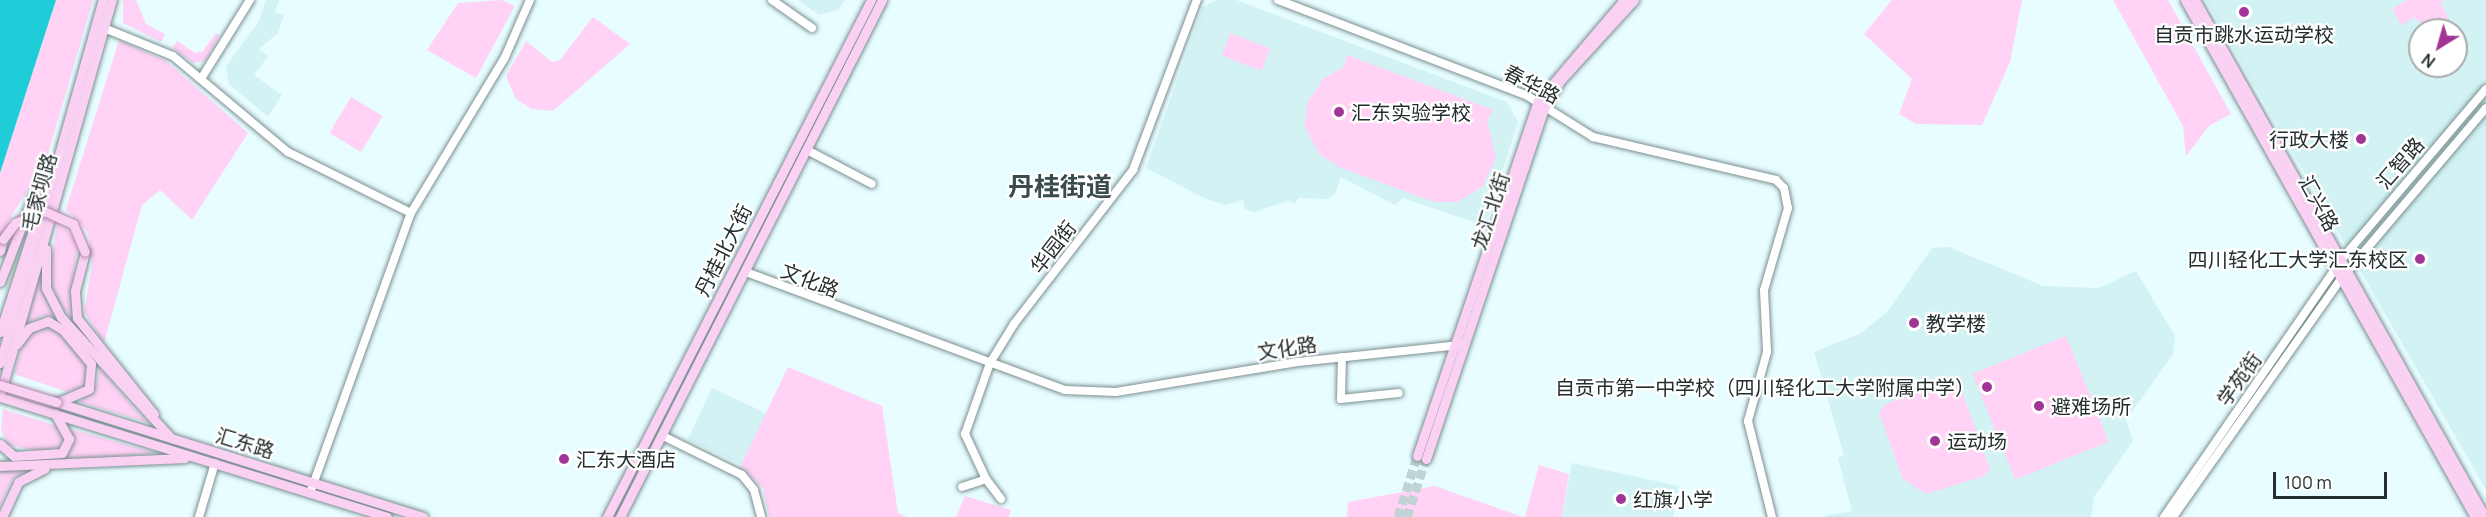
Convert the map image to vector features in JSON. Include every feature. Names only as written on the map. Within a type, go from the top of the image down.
[{"type":"main road","name":"毛家坝路","points":[[52,186],[103,0]]},
{"type":"main road","name":"毛家坝路","points":[[0,396],[112,0]]},
{"type":"main road","name":"丹桂北大街","points":[[607,517],[871,0]]},
{"type":"main road","name":"丹桂北大街","points":[[620,517],[882,0]]},
{"type":"main road","name":"龙汇北街","points":[[1421,458],[1541,103],[1624,0]]},
{"type":"main road","name":"龙汇北街","points":[[1541,103],[1634,0]]},
{"type":"main road","name":"汇兴路","points":[[2185,0],[2338,264],[2475,517]]},
{"type":"main road","points":[[2195,0],[2338,264]]},
{"type":"main road","points":[[0,282],[34,194],[61,155]]},
{"type":"main road","points":[[0,332],[33,222],[52,186]]},
{"type":"main road","points":[[0,363],[52,186]]},
{"type":"main road","points":[[0,250],[3,239],[21,218],[44,211],[73,224],[85,252],[75,291],[77,318],[177,441]]},
{"type":"main road","points":[[49,223],[44,271],[50,299],[138,407],[177,441]]},
{"type":"main road","points":[[2344,275],[2485,517]]},
{"type":"main road","points":[[11,355],[28,328],[48,321],[63,330],[91,364],[93,381],[81,396],[56,402]]},
{"type":"main road","name":"汇东路","points":[[0,385],[423,517]]},
{"type":"main road","name":"汇东路","points":[[0,396],[387,517]]},
{"type":"main road","points":[[0,444],[14,456],[62,453],[69,440],[55,414]]},
{"type":"main road","points":[[0,466],[198,458]]},
{"type":"main road","points":[[2,517],[18,482],[56,465]]},
{"type":"street","points":[[201,79],[250,0]]},
{"type":"street","points":[[310,493],[411,213],[505,57],[530,0]]},
{"type":"street","points":[[772,0],[812,28]]},
{"type":"street","name":"华园街","points":[[1001,500],[986,479],[965,434],[990,363],[1014,324],[1133,170],[1197,0]]},
{"type":"street","name":"春华路","points":[[1278,0],[1541,103],[1593,137],[1776,180],[1784,188],[1788,208],[1764,290],[1767,352],[1748,421],[1772,517]]},
{"type":"street","points":[[104,28],[154,46],[201,79],[288,152],[411,213]]},
{"type":"street","name":"汇智路","points":[[2338,264],[2486,88]]},
{"type":"street","name":"汇智路","points":[[2344,275],[2486,108]]},
{"type":"street","points":[[807,150],[872,184]]},
{"type":"street","name":"学苑街","points":[[2164,517],[2338,264]]},
{"type":"street","name":"文化路","points":[[746,272],[1065,390],[1116,392],[1342,357],[1459,344]]},
{"type":"street","name":"学苑街","points":[[2173,517],[2344,275]]},
{"type":"street","points":[[1342,357],[1341,399],[1399,393]]},
{"type":"street","points":[[663,436],[742,475],[754,490],[761,517]]},
{"type":"street","points":[[199,517],[215,463]]},
{"type":"street","points":[[962,487],[986,479]]},
{"type":"shaded area","points":[[56,0],[93,0],[45,164],[8,221],[0,246],[0,173]]},
{"type":"shaded area","points":[[123,0],[136,0],[146,24],[165,34],[161,42],[123,23]]},
{"type":"shaded area","points":[[266,0],[279,0],[275,12],[284,15],[278,33],[259,49],[268,56],[254,75],[282,95],[268,117],[229,84],[226,66],[258,23]]},
{"type":"shaded area","points":[[502,0],[515,6],[476,78],[427,50],[458,3]]},
{"type":"shaded area","points":[[798,0],[845,0],[838,10],[819,15]]},
{"type":"shaded area","name":"汇东实验学校","points":[[1217,0],[1236,0],[1507,102],[1518,122],[1485,226],[1403,198],[1395,205],[1341,177],[1335,194],[1326,199],[1298,198],[1296,203],[1287,201],[1254,212],[1245,209],[1243,200],[1226,205],[1206,199],[1146,168],[1203,7]]},
{"type":"shaded area","points":[[1892,0],[2022,0],[2010,62],[1982,125],[1916,124],[1899,114],[1912,79],[1864,34]]},
{"type":"shaded area","points":[[2113,0],[2168,0],[2231,114],[2209,126],[2186,156],[2183,126]]},
{"type":"shaded area","name":"四川轻化工大学汇东校区","points":[[2206,0],[2486,0],[2486,490],[2231,45]]},
{"type":"shaded area","points":[[2408,0],[2444,0],[2440,3],[2449,18],[2408,18],[2408,21],[2401,25],[2392,9]]},
{"type":"shaded area","points":[[593,17],[630,44],[553,111],[532,109],[516,99],[506,76],[526,41],[552,62],[560,60]]},
{"type":"shaded area","points":[[216,33],[220,36],[205,61],[193,63],[172,48],[177,41],[195,53],[203,51]]},
{"type":"shaded area","points":[[1230,33],[1270,48],[1262,71],[1221,55]]},
{"type":"shaded area","points":[[119,40],[166,61],[248,133],[192,220],[160,190],[142,205],[104,343],[84,312],[92,264],[88,232],[66,209]]},
{"type":"shaded area","points":[[1347,55],[1493,110],[1487,121],[1496,158],[1483,186],[1457,202],[1434,202],[1339,167],[1319,154],[1305,127],[1307,103],[1324,78],[1344,67]]},
{"type":"shaded area","points":[[351,97],[383,116],[361,152],[329,133]]},
{"type":"shaded area","points":[[58,220],[78,243],[71,295],[75,325],[58,301],[49,274]]},
{"type":"shaded area","name":"自贡市第一中学校（四川轻化工大学附属中学）","points":[[1949,247],[2043,286],[2099,288],[2136,271],[2175,336],[2173,354],[2126,420],[2133,441],[2094,497],[2091,517],[1819,517],[1852,511],[1838,458],[1844,455],[1814,352],[1861,333],[1887,312],[1932,248]]},
{"type":"shaded area","points":[[40,268],[43,292],[58,319],[44,315],[24,325]]},
{"type":"shaded area","points":[[45,326],[62,334],[85,362],[89,372],[83,388],[67,392],[14,374],[22,344],[33,330]]},
{"type":"shaded area","name":"避难场所","points":[[2066,336],[2109,442],[2015,480],[1972,374]]},
{"type":"shaded area","points":[[99,367],[149,423],[79,402],[97,385]]},
{"type":"shaded area","points":[[788,367],[882,406],[898,513],[907,517],[769,517],[763,488],[740,467]]},
{"type":"shaded area","name":"运动场","points":[[1952,382],[1961,389],[1990,469],[1984,476],[1926,494],[1903,479],[1879,413],[1887,403]]},
{"type":"shaded area","points":[[712,388],[766,413],[742,465],[688,440]]},
{"type":"shaded area","points":[[3,409],[57,426],[64,437],[59,448],[47,453],[9,445],[1,431]]},
{"type":"shaded area","points":[[71,429],[156,453],[55,462],[70,450]]},
{"type":"shaded area","name":"红旗小学","points":[[1572,463],[1679,486],[1673,517],[1562,517]]},
{"type":"shaded area","points":[[1539,465],[1569,474],[1562,517],[1525,517]]},
{"type":"shaded area","points":[[10,467],[29,467],[11,481],[0,507],[0,471]]},
{"type":"shaded area","points":[[1435,486],[1523,517],[1347,517],[1348,502]]},
{"type":"shaded area","points":[[965,496],[1011,510],[1009,517],[956,517]]},
{"type":"water","points":[[0,0],[56,0],[0,173]]},
{"type":"tunnel","points":[[1398,517],[1417,456]]},
{"type":"tunnel","points":[[1407,517],[1426,459]]},
{"type":"place","name":"自贡市跳水运动学校","points":[[2244,12]]},
{"type":"place","name":"汇东实验学校","points":[[1339,112]]},
{"type":"place","name":"行政大楼","points":[[2361,139]]},
{"type":"place","name":"四川轻化工大学汇东校区","points":[[2420,259]]},
{"type":"place","name":"教学楼","points":[[1914,323]]},
{"type":"place","name":"自贡市第一中学校（四川轻化工大学附属中学）","points":[[1987,387]]},
{"type":"place","name":"避难场所","points":[[2039,406]]},
{"type":"place","name":"运动场","points":[[1935,441]]},
{"type":"place","name":"汇东大酒店","points":[[564,459]]},
{"type":"place","name":"红旗小学","points":[[1621,499]]},
{"type":"district","name":"丹桂街道","points":[[1060,187]]}]
